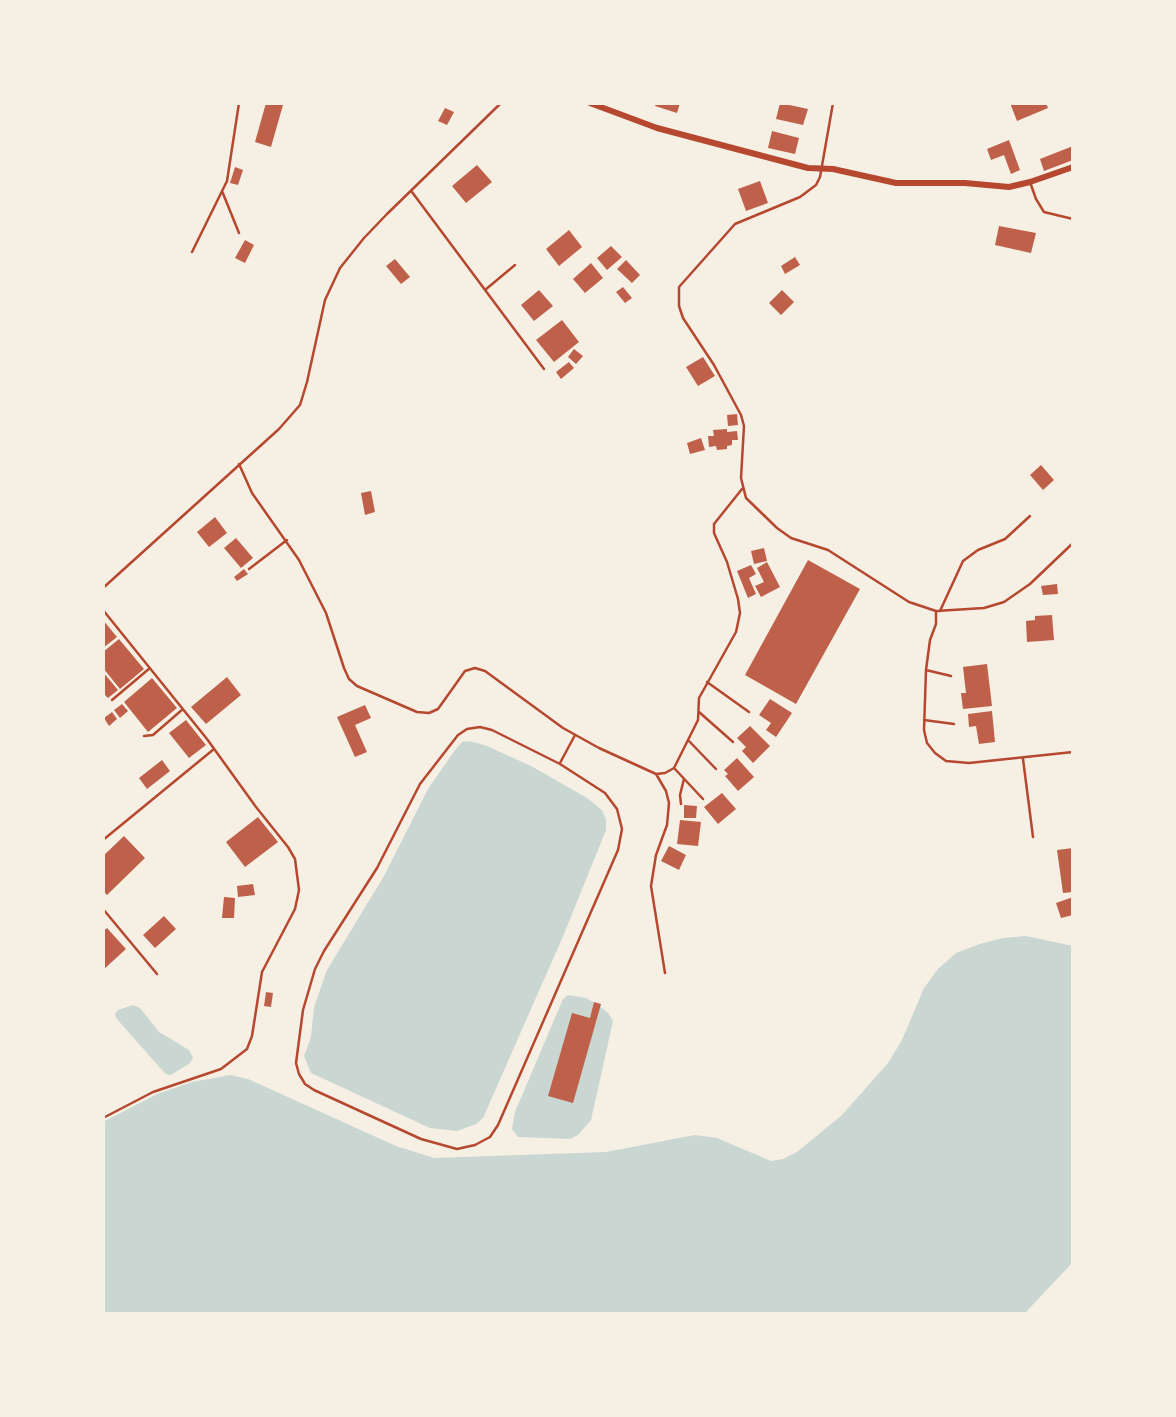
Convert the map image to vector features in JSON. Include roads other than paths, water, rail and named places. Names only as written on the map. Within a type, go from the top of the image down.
[{"type":"street","points":[[590,103],[657,128],[808,168],[833,169],[896,183],[965,183],[1009,187],[1073,167]]},
{"type":"lane","points":[[103,588],[279,429],[300,405],[325,300],[340,268],[363,238],[501,103]]},
{"type":"lane","points":[[833,103],[816,185],[787,203],[747,217],[727,231],[678,287],[683,318],[714,365],[741,415],[744,426],[742,489],[753,507],[791,538],[828,550],[909,602],[938,611],[984,608],[1018,594],[1073,543]]},
{"type":"lane","points":[[1031,182],[1039,207],[1044,212],[1073,219]]},
{"type":"lane","points":[[412,192],[544,369]]},
{"type":"lane","points":[[485,290],[515,265]]},
{"type":"lane","points":[[239,464],[252,493],[287,540],[326,613],[349,679],[357,686],[417,712],[429,713],[438,709],[465,671],[475,668],[485,671],[575,735],[656,774],[665,774],[674,768],[698,720],[699,698],[736,632],[740,613],[727,562],[714,533],[714,524],[742,489]]},
{"type":"lane","points":[[1030,516],[1004,539],[978,550],[963,561],[938,611],[926,670],[924,720],[927,743],[946,761],[969,764],[1073,752]]},
{"type":"lane","points":[[249,569],[287,540]]},
{"type":"lane","points":[[103,610],[214,749],[295,859],[299,890],[295,909],[262,972],[253,1036],[247,1049],[221,1069],[153,1092],[103,1118]]},
{"type":"lane","points":[[112,700],[150,668]]},
{"type":"lane","points":[[926,670],[951,676]]},
{"type":"lane","points":[[707,682],[749,712]]},
{"type":"lane","points":[[144,736],[153,735],[183,709]]},
{"type":"lane","points":[[699,712],[733,741]]},
{"type":"lane","points":[[924,720],[954,724]]},
{"type":"lane","points":[[480,727],[492,730],[559,764],[605,793],[617,809],[622,828],[618,850],[504,1113],[490,1137],[475,1145],[457,1149],[442,1147],[305,1084],[296,1063],[303,1010],[315,969],[377,868],[406,808],[447,746],[467,729],[480,727]]},
{"type":"lane","points":[[559,764],[575,735]]},
{"type":"lane","points":[[688,740],[716,769]]},
{"type":"lane","points":[[103,840],[214,749]]},
{"type":"lane","points":[[1023,759],[1033,837]]},
{"type":"lane","points":[[674,768],[703,799]]},
{"type":"lane","points":[[656,774],[666,791],[669,803],[667,825],[653,869],[651,886],[665,973]]},
{"type":"lane","points":[[681,804],[684,779]]},
{"type":"lane","points":[[103,909],[157,974]]}]
